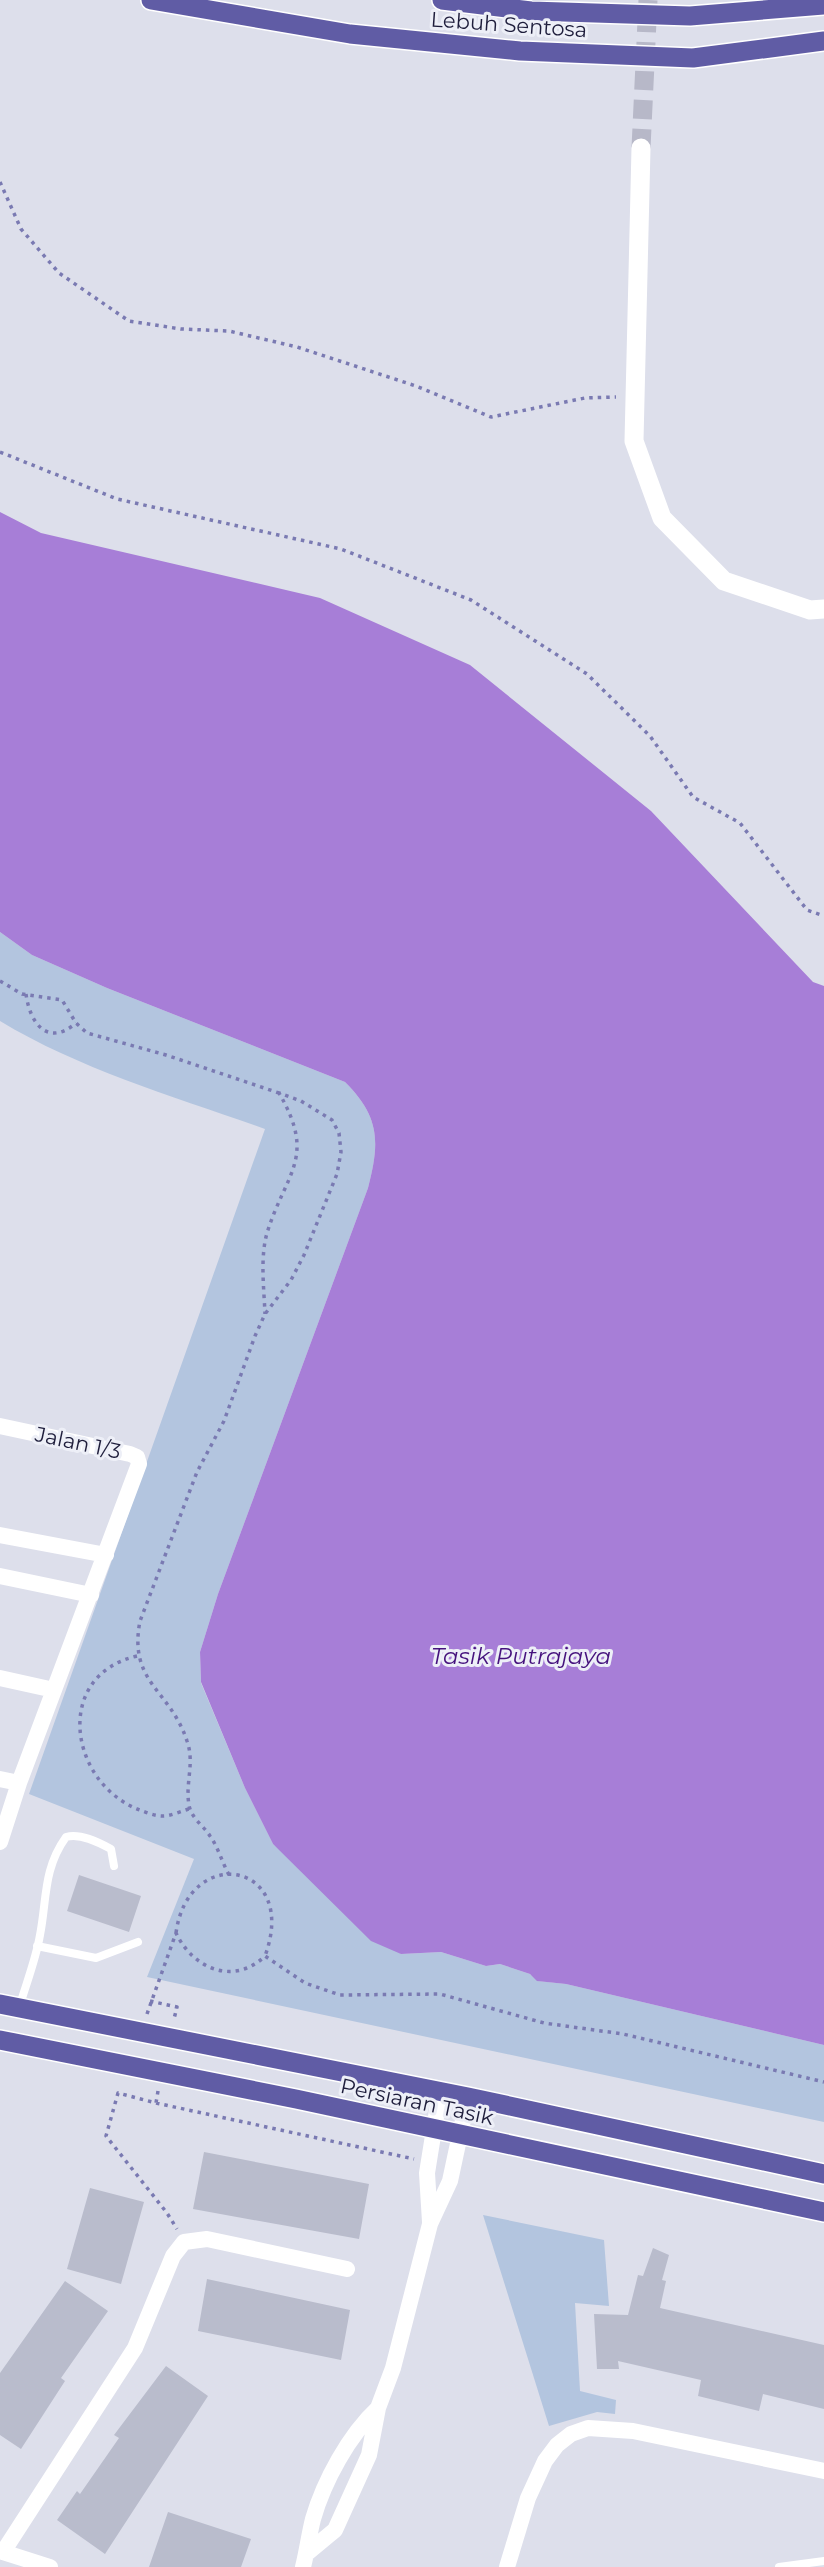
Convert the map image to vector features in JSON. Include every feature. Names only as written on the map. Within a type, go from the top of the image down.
[{"type":"main road","name":"Lebuh Sentosa","points":[[151,0],[350,34],[520,51],[693,58],[824,41]]},
{"type":"main road","name":"Lebuh Sentosa","points":[[442,0],[531,11],[690,16],[824,5]]},
{"type":"main road","name":"Persiaran Tasik","points":[[9,2006],[468,2097],[824,2174]]},
{"type":"main road","name":"Persiaran Tasik","points":[[0,2040],[824,2211]]},
{"type":"street","points":[[641,148],[634,441],[662,517],[724,581],[810,610],[824,609]]},
{"type":"street","name":"Jalan 1/3","points":[[0,1426],[136,1457],[137,1472],[106,1555]]},
{"type":"street","points":[[0,1535],[106,1555],[3,1826],[0,1842]]},
{"type":"street","points":[[0,1576],[90,1595]]},
{"type":"street","points":[[0,1678],[54,1690]]},
{"type":"street","points":[[0,1779],[19,1783]]},
{"type":"street","points":[[430,2224],[428,2162],[440,2092]]},
{"type":"street","points":[[305,2561],[335,2530],[369,2455],[378,2408],[393,2368],[430,2224],[450,2181],[468,2097]]},
{"type":"street","points":[[50,2567],[1,2551],[135,2348],[173,2256],[184,2242],[207,2239],[347,2269]]},
{"type":"street","points":[[305,2561],[313,2518],[345,2447],[361,2424],[378,2408]]},
{"type":"street","points":[[507,2567],[528,2498],[545,2461],[564,2440],[588,2428],[633,2431],[824,2471]]},
{"type":"lane","points":[[9,2006],[37,1946],[44,1886],[66,1836],[83,1838],[111,1849],[114,1866]]},
{"type":"lane","points":[[37,1946],[96,1958],[138,1942]]},
{"type":"lane","points":[[779,2567],[824,2561]]},
{"type":"path","points":[[0,181],[20,229],[58,273],[129,321],[181,330],[229,331],[298,347],[416,386],[491,417],[585,398],[635,397]]},
{"type":"path","points":[[0,452],[117,499],[341,549],[471,600],[587,674],[650,736],[692,797],[740,823],[807,910],[824,916]]},
{"type":"path","points":[[0,981],[26,994],[62,1000],[76,1023],[87,1033],[166,1055],[301,1101],[332,1120],[339,1133],[341,1152],[334,1188],[291,1280],[265,1314],[224,1421],[197,1472],[139,1621],[135,1642],[141,1669],[177,1718],[187,1741],[191,1757],[189,1809],[210,1835],[229,1875]]},
{"type":"path","points":[[26,994],[33,1020],[42,1029],[54,1033],[66,1031],[76,1023]]},
{"type":"path","points":[[265,1314],[266,1236],[297,1162],[298,1139],[293,1117],[279,1093]]},
{"type":"path","points":[[137,1657],[120,1660],[104,1670],[93,1682],[80,1716],[84,1752],[98,1780],[122,1803],[162,1816],[189,1809]]},
{"type":"path","points":[[142,2033],[150,2001],[176,1933],[183,1902],[192,1891],[208,1880],[229,1875],[255,1882],[267,1895],[272,1907],[273,1932],[265,1956],[244,1971],[207,1968],[191,1956],[176,1933]]},
{"type":"path","points":[[265,1956],[305,1983],[340,1995],[440,1994],[544,2023],[623,2034],[824,2082]]},
{"type":"path","points":[[150,2001],[177,2007],[169,2039]]},
{"type":"path","points":[[156,2103],[162,2072]]},
{"type":"path","points":[[184,2242],[167,2213],[106,2136],[118,2093],[428,2162]]},
{"type":"shaded area","points":[[0,932],[32,955],[107,988],[345,1082],[357,1095],[371,1119],[375,1143],[368,1188],[218,1594],[200,1652],[201,1683],[245,1788],[273,1844],[401,1954],[441,1952],[486,1966],[500,1964],[530,1974],[538,1981],[566,1984],[824,2045],[824,2122],[147,1977],[194,1859],[29,1794],[265,1129],[96,1068],[0,1021]]},
{"type":"shaded area","points":[[483,2215],[604,2240],[609,2306],[575,2303],[580,2391],[616,2400],[615,2414],[597,2412],[549,2426]]},
{"type":"water","name":"Tasik Putrajaya","points":[[0,512],[41,533],[320,598],[470,665],[651,811],[813,982],[824,986],[824,2045],[566,1984],[537,1981],[530,1974],[500,1964],[486,1966],[441,1952],[401,1954],[371,1941],[273,1844],[245,1788],[201,1682],[200,1652],[218,1594],[368,1188],[374,1157],[374,1131],[365,1107],[345,1082],[107,988],[32,955],[0,932]]},
{"type":"building","points":[[79,1875],[141,1896],[129,1932],[67,1911]]},
{"type":"building","points":[[204,2152],[369,2184],[359,2239],[193,2209]]},
{"type":"building","points":[[90,2188],[144,2202],[121,2284],[67,2269]]},
{"type":"building","points":[[653,2248],[669,2255],[662,2280],[666,2281],[660,2308],[824,2345],[824,2409],[763,2394],[759,2411],[698,2396],[701,2380],[618,2361],[619,2369],[597,2369],[594,2314],[628,2315],[638,2275],[643,2276]]},
{"type":"building","points":[[207,2279],[350,2310],[341,2360],[198,2331]]},
{"type":"building","points":[[65,2281],[108,2311],[61,2378],[65,2381],[21,2449],[0,2435],[0,2373]]},
{"type":"building","points":[[166,2366],[208,2396],[105,2554],[57,2520],[77,2491],[80,2494],[119,2438],[114,2435]]},
{"type":"building","points":[[168,2512],[251,2539],[241,2567],[149,2567]]},
{"type":"tunnel","points":[[641,148],[648,0]]}]
